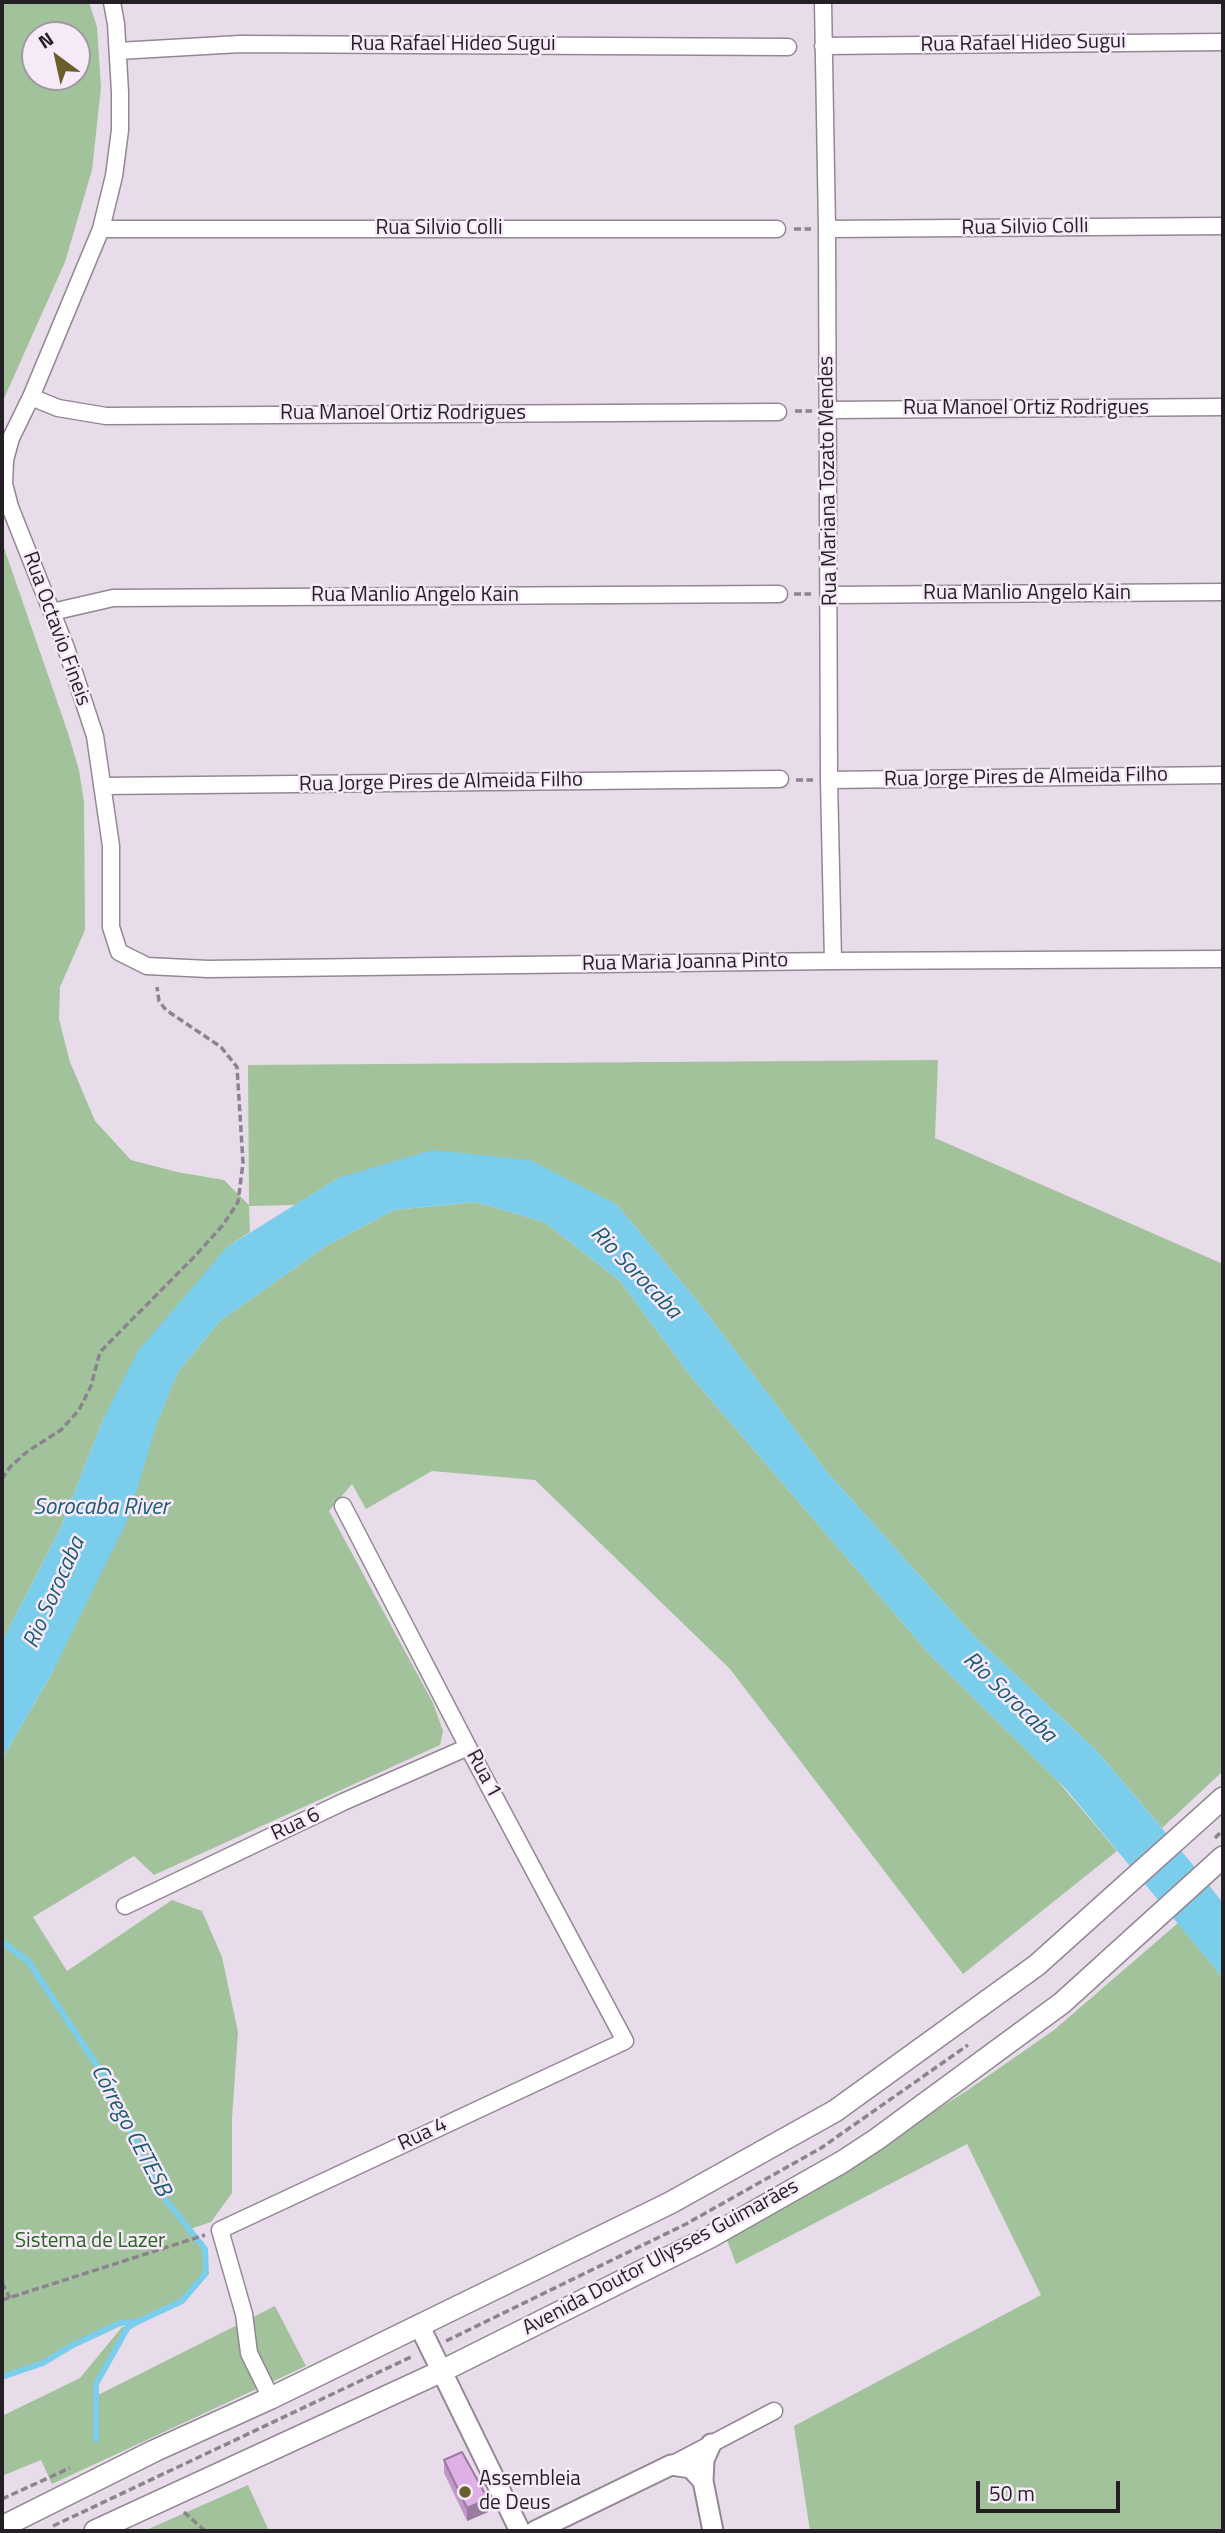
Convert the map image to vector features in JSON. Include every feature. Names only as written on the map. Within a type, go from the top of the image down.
[{"type":"main road","points":[[2,2527],[670,2203],[846,2103],[1038,1965],[1223,1798]]},
{"type":"main road","name":"Avenida Doutor Ulysses Guimarães","points":[[95,2531],[442,2371],[710,2237],[842,2162],[1062,2003],[1223,1857]]},
{"type":"street","name":"Rua Octavio Fineis","points":[[111,2],[118,51],[120,130],[114,176],[101,229],[31,397],[10,438],[5,460],[5,484],[10,508],[66,648],[95,736],[111,846],[111,927],[119,952],[147,967]]},
{"type":"street","name":"Rua Mariana Tozato Mendes","points":[[823,2],[832,961]]},
{"type":"street","name":"Rua Rafael Hideo Sugui","points":[[823,46],[1223,42]]},
{"type":"street","name":"Rua Rafael Hideo Sugui","points":[[118,51],[240,44],[788,47]]},
{"type":"street","name":"Rua Silvio Colli","points":[[827,229],[1223,226]]},
{"type":"street","name":"Rua Silvio Colli","points":[[101,229],[777,229]]},
{"type":"street","name":"Rua Manoel Ortiz Rodrigues","points":[[31,397],[58,408],[106,416],[778,412]]},
{"type":"street","name":"Rua Manoel Ortiz Rodrigues","points":[[828,410],[1223,407]]},
{"type":"street","name":"Rua Manlio Angelo Kain","points":[[830,595],[1223,592]]},
{"type":"street","name":"Rua Manlio Angelo Kain","points":[[52,611],[113,598],[779,594]]},
{"type":"street","name":"Rua Jorge Pires de Almeida Filho","points":[[829,780],[1223,775]]},
{"type":"street","name":"Rua Jorge Pires de Almeida Filho","points":[[102,786],[780,779]]},
{"type":"street","name":"Rua Maria Joanna Pinto","points":[[147,967],[208,969],[1223,959]]},
{"type":"street","name":"Rua 1","points":[[344,1506],[468,1747],[625,2041]]},
{"type":"street","name":"Rua 6","points":[[125,1906],[343,1802],[468,1747]]},
{"type":"street","name":"Rua 4","points":[[212,2232],[625,2041]]},
{"type":"street","points":[[212,2232],[244,2314],[250,2353],[271,2398]]},
{"type":"street","points":[[419,2325],[520,2531]]},
{"type":"street","points":[[535,2531],[774,2412]]},
{"type":"street","points":[[711,2444],[704,2460],[704,2481],[713,2531]]},
{"type":"street","points":[[671,2465],[691,2468],[704,2481]]},
{"type":"path","points":[[777,229],[827,229]]},
{"type":"path","points":[[778,412],[828,410]]},
{"type":"path","points":[[779,594],[830,595]]},
{"type":"path","points":[[780,779],[829,780]]},
{"type":"path","points":[[2,1479],[10,1467],[61,1430],[79,1410],[91,1386],[100,1352],[196,1255],[223,1225],[238,1202],[243,1164],[237,1066],[221,1047],[166,1010],[159,1001],[157,987]]},
{"type":"path","points":[[2,2300],[212,2232]]},
{"type":"path","points":[[2,2283],[10,2298]]},
{"type":"path","points":[[42,2531],[392,2367]]},
{"type":"path","points":[[176,2494],[187,2516],[205,2531]]},
{"type":"green space","points":[[2,2],[89,2],[97,27],[101,87],[92,170],[65,262],[2,403]]},
{"type":"green space","points":[[2,542],[68,733],[79,770],[84,802],[85,930],[60,987],[59,1019],[70,1062],[95,1121],[131,1160],[224,1180],[249,1205],[248,1065],[938,1060],[935,1138],[1223,1264],[1223,1771],[1162,1828],[1096,1750],[974,1636],[827,1472],[699,1303],[616,1204],[338,1178],[295,1205],[249,1206],[250,1232],[227,1247],[104,1417],[60,1529],[2,1642]]},
{"type":"green space","name":"Sistema de Lazer","points":[[476,1202],[544,1222],[620,1281],[692,1378],[932,1657],[1056,1779],[1117,1851],[963,1974],[730,1669],[535,1480],[432,1471],[366,1509],[352,1484],[329,1511],[433,1703],[443,1731],[440,1745],[154,1875],[134,1856],[33,1917],[67,1971],[172,1900],[202,1911],[222,1957],[238,2032],[232,2118],[232,2193],[211,2222],[190,2229],[205,2249],[206,2273],[182,2301],[137,2322],[120,2323],[73,2345],[43,2363],[2,2377],[2,1759],[51,1675],[178,1372],[220,1321],[326,1246],[394,1210]]},
{"type":"green space","points":[[1178,1923],[1223,1978],[1223,2531],[810,2531],[794,2426],[1041,2295],[967,2144],[736,2264],[727,2240],[965,2092],[1054,2030]]},
{"type":"green space","points":[[275,2306],[306,2366],[52,2484],[41,2460],[2,2476],[2,2416],[80,2378],[122,2327],[128,2327],[96,2384],[96,2396]]},
{"type":"green space","points":[[248,2485],[269,2531],[144,2531]]},
{"type":"water","name":"Sorocaba River","points":[[432,1150],[530,1160],[616,1204],[699,1303],[827,1472],[974,1636],[1096,1750],[1223,1903],[1223,1978],[1066,1789],[932,1657],[692,1378],[620,1281],[544,1222],[476,1202],[394,1210],[326,1246],[220,1321],[178,1372],[157,1423],[128,1519],[51,1675],[2,1759],[2,1642],[60,1529],[104,1417],[138,1351],[227,1247],[338,1178]]},
{"type":"building","points":[[462,2452],[488,2499],[467,2508],[444,2460]]},
{"type":"waterway","name":"Córrego CETESB","points":[[2,1942],[28,1961],[104,2076],[165,2199],[205,2249],[206,2273],[182,2301],[137,2322],[120,2323],[73,2345],[43,2363],[2,2377]]},
{"type":"waterway","points":[[96,2439],[96,2384],[128,2327],[134,2324]]},
{"type":"place","name":"Assembleia de Deus","points":[[465,2492]]},
{"type":"water label","name":"Rio Sorocaba","points":[[635,1273]]},
{"type":"water label","name":"Rio Sorocaba","points":[[55,1593]]},
{"type":"water label","name":"Rio Sorocaba","points":[[1009,1698]]}]
